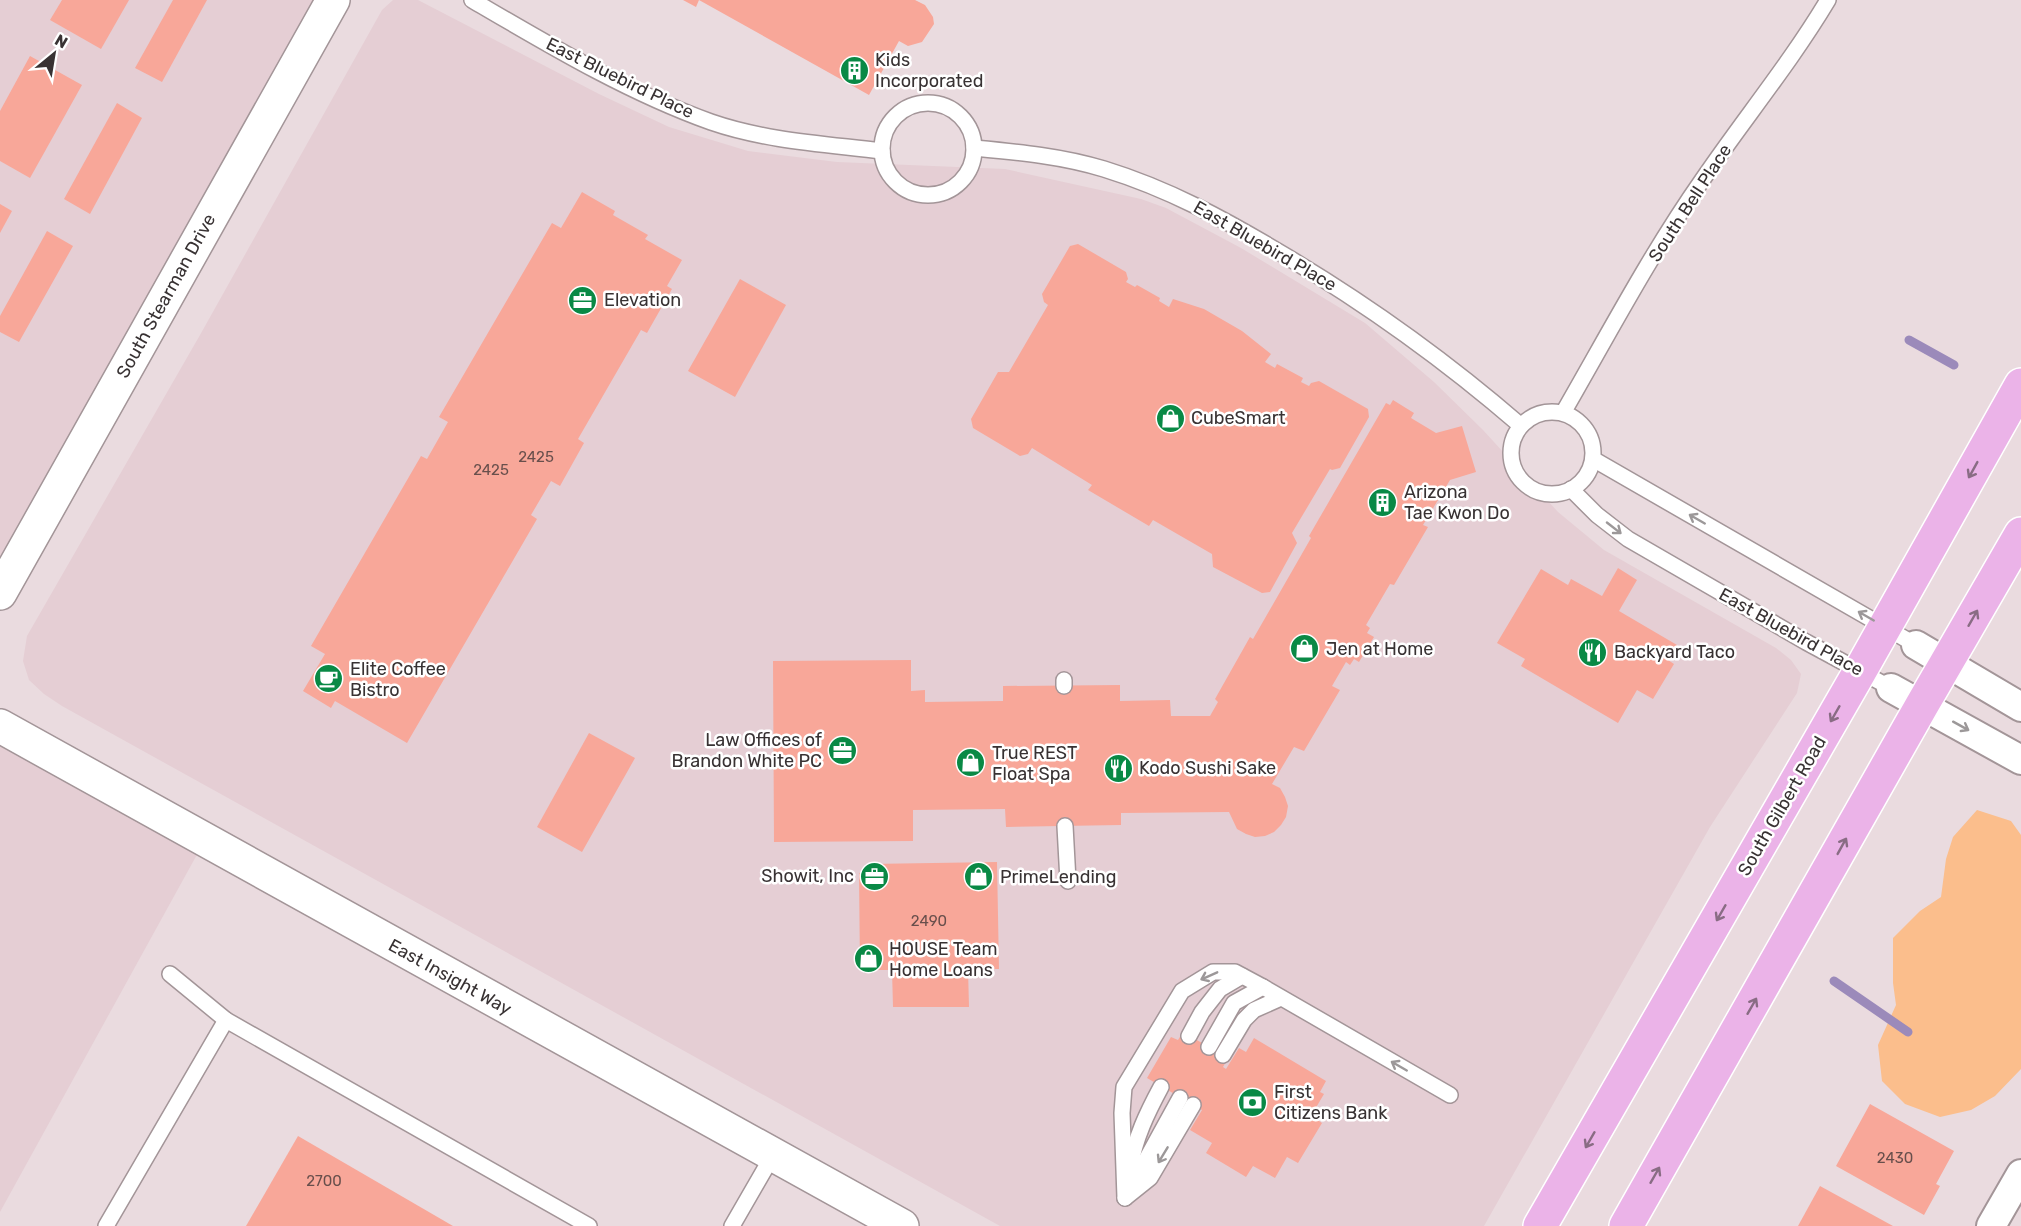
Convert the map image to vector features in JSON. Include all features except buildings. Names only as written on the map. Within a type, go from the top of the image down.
[{"type":"main road","name":"South Gilbert Road","points":[[1540,1226],[1860,671],[2021,385]]},
{"type":"main road","points":[[1626,1226],[2021,534]]},
{"type":"street","name":"South Stearman Drive","points":[[0,593],[333,0]]},
{"type":"street","points":[[1916,645],[2021,707]]},
{"type":"street","name":"East Bluebird Place","points":[[1891,688],[2021,760]]},
{"type":"street","name":"East Insight Way","points":[[0,726],[902,1226]]},
{"type":"street","points":[[1992,1226],[2021,1174]]},
{"type":"lane","name":"East Bluebird Place","points":[[472,0],[585,64],[646,95],[713,123],[777,138],[882,151]]},
{"type":"lane","name":"South Bell Place","points":[[1563,413],[1676,220],[1828,0]]},
{"type":"lane","points":[[926,103],[941,105],[959,116],[971,133],[974,148],[969,168],[957,185],[944,192],[930,195],[916,193],[903,187],[892,177],[885,165],[882,151],[884,136],[890,123],[899,113],[912,106],[926,103]]},
{"type":"lane","name":"East Bluebird Place","points":[[974,148],[1035,154],[1102,168],[1158,188],[1210,212],[1316,274],[1370,309],[1472,383],[1520,425]]},
{"type":"lane","points":[[1542,412],[1563,413],[1582,423],[1590,435],[1594,449],[1593,459],[1587,476],[1578,486],[1553,494],[1540,492],[1528,487],[1518,478],[1512,465],[1510,452],[1512,440],[1520,425],[1542,412]]},
{"type":"lane","points":[[1593,459],[1916,645]]},
{"type":"lane","name":"East Bluebird Place","points":[[1571,489],[1597,515],[1628,539],[1891,688]]},
{"type":"lane","points":[[1065,826],[1068,881]]},
{"type":"lane","points":[[1125,1198],[1122,1113],[1124,1087],[1182,991],[1213,972],[1235,972],[1450,1095]]},
{"type":"lane","points":[[170,974],[226,1020],[589,1226]]},
{"type":"lane","points":[[1190,1036],[1202,1012],[1220,989],[1242,976]]},
{"type":"lane","points":[[1209,1047],[1234,1003],[1263,987]]},
{"type":"lane","points":[[1222,1055],[1244,1020],[1254,1010],[1281,998]]},
{"type":"lane","points":[[106,1226],[226,1020]]},
{"type":"lane","points":[[1125,1198],[1133,1150],[1142,1124],[1161,1087]]},
{"type":"lane","points":[[1125,1198],[1187,1102]]},
{"type":"lane","points":[[732,1226],[773,1155]]},
{"type":"shaded area","points":[[0,0],[333,0],[0,593]]},
{"type":"shaded area","points":[[393,0],[418,0],[599,94],[669,127],[748,151],[837,162],[1005,169],[1141,199],[1166,208],[1241,248],[1365,323],[1434,382],[1483,430],[1558,512],[1604,550],[1776,648],[1791,660],[1801,674],[1797,693],[1710,827],[1484,1226],[1000,1226],[62,706],[29,680],[23,661],[27,636],[200,335],[382,10]]},
{"type":"shaded area","points":[[0,725],[205,840],[0,1212]]},
{"type":"shaded area","points":[[1977,810],[2011,821],[2021,835],[2021,1069],[1995,1096],[1971,1110],[1940,1117],[1905,1104],[1882,1081],[1878,1045],[1896,1005],[1893,983],[1893,938],[1920,911],[1941,897],[1946,859],[1953,837]]},
{"type":"waterway","points":[[1909,340],[1954,365]]},
{"type":"waterway","points":[[1834,981],[1908,1032]]},
{"type":"place","name":"Kids Incorporated","points":[[854,70]]},
{"type":"place","name":"Elevation","points":[[583,300]]},
{"type":"place","name":"CubeSmart","points":[[1170,418]]},
{"type":"place","name":"Arizona Tae Kwon Do","points":[[1383,502]]},
{"type":"place","name":"Jen at Home","points":[[1305,649]]},
{"type":"place","name":"Backyard Taco","points":[[1593,652]]},
{"type":"place","name":"Elite Coffee Bistro","points":[[329,679]]},
{"type":"place","name":"Law Offices of Brandon White PC","points":[[843,750]]},
{"type":"place","name":"True REST Float Spa","points":[[971,763]]},
{"type":"place","name":"Kodo Sushi Sake","points":[[1118,768]]},
{"type":"place","name":"Showit, Inc","points":[[875,876]]},
{"type":"place","name":"PrimeLending","points":[[979,877]]},
{"type":"place","name":"HOUSE Team Home Loans","points":[[868,959]]},
{"type":"place","name":"First Citizens Bank","points":[[1253,1102]]}]
